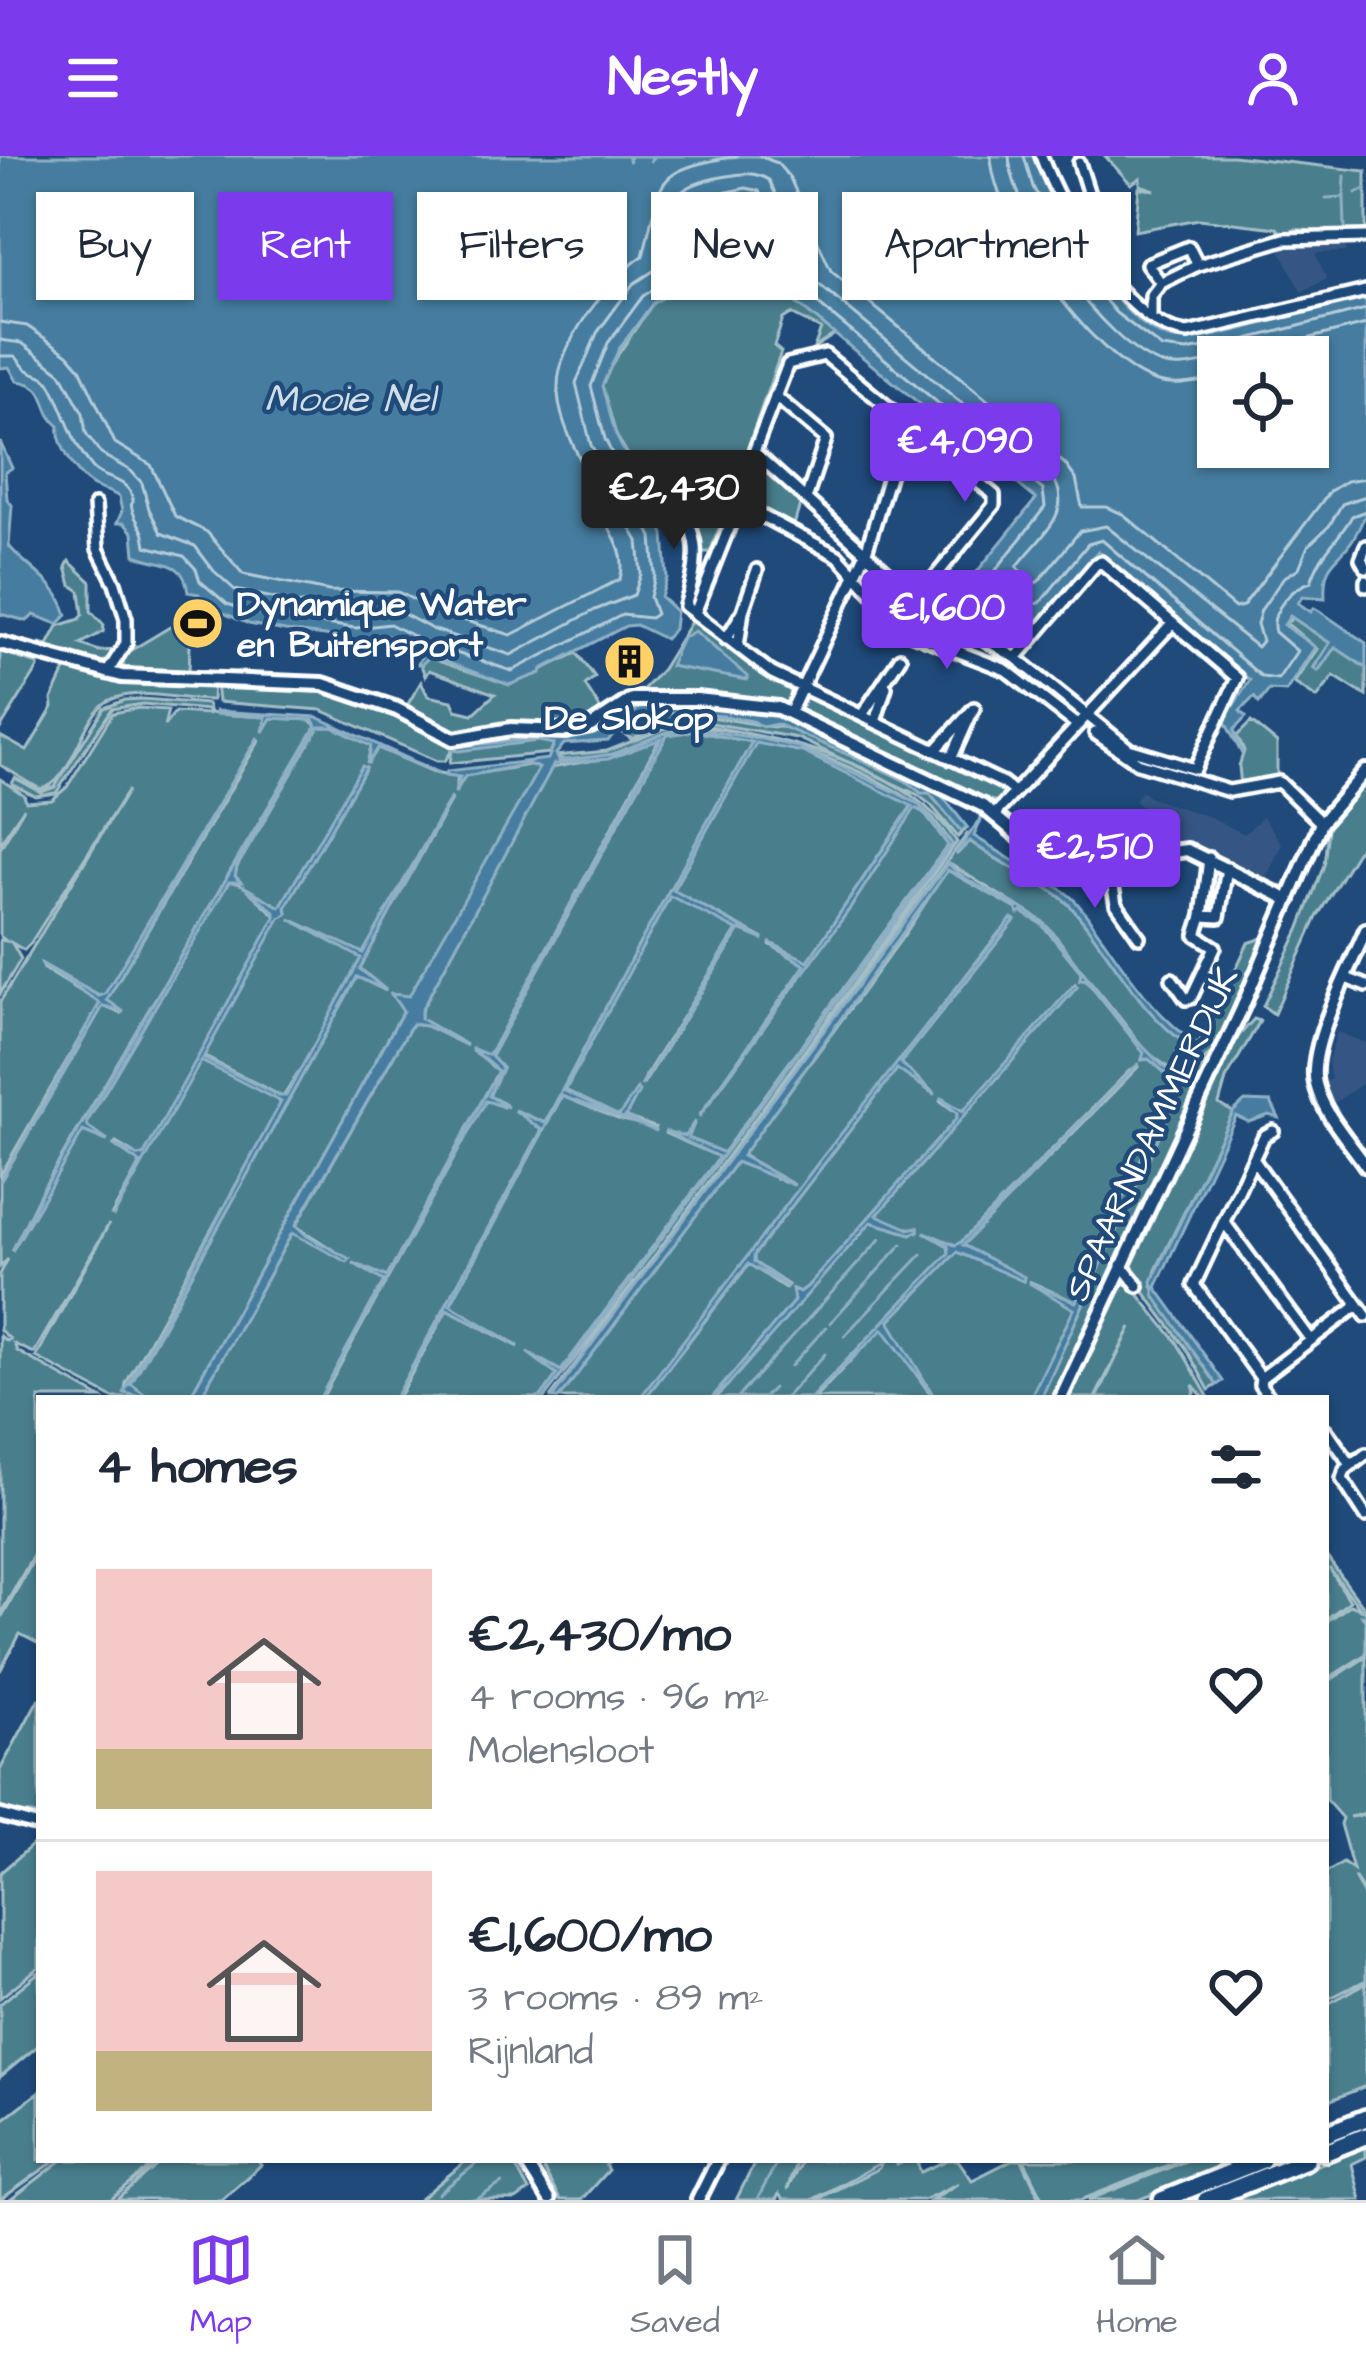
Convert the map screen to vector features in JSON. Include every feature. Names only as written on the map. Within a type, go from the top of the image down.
[{"type":"highway","points":[[1329,2133],[1366,2118]]},
{"type":"highway","points":[[1329,2151],[1366,2136]]},
{"type":"highway","points":[[1162,2200],[1254,2163]]},
{"type":"highway","points":[[1206,2200],[1298,2163]]},
{"type":"street","points":[[1041,156],[1056,192]]},
{"type":"street","points":[[1079,163],[1087,192]]},
{"type":"street","points":[[1151,317],[1151,296],[1161,283],[1198,265],[1284,239],[1366,237]]},
{"type":"street","points":[[1161,283],[1147,264],[1189,247],[1198,265]]},
{"type":"street","points":[[1131,299],[1151,317],[1176,332],[1188,333],[1366,291]]},
{"type":"street","points":[[917,599],[995,499],[825,355],[788,364],[754,452],[917,599],[1016,658],[1129,749],[1195,769],[1237,678],[1105,564],[1096,564],[1016,658]]},
{"type":"street","points":[[775,396],[826,439],[806,499]]},
{"type":"street","points":[[790,713],[866,552],[906,421]]},
{"type":"street","points":[[657,462],[695,538],[694,577],[685,606],[772,673],[1014,792]]},
{"type":"street","points":[[695,613],[741,505],[838,556],[908,632],[1006,670],[1076,725]]},
{"type":"street","points":[[95,506],[98,549],[116,583],[126,619],[126,643],[107,673]]},
{"type":"street","points":[[1366,546],[1361,559],[1366,568]]},
{"type":"street","points":[[737,646],[757,570]]},
{"type":"street","points":[[726,638],[743,611]]},
{"type":"street","points":[[994,815],[1173,622]]},
{"type":"street","points":[[0,643],[107,673],[323,684],[397,709],[454,739],[511,729],[591,726],[632,699],[756,704],[790,713],[953,790],[994,815],[1053,865],[1187,850],[1289,900]]},
{"type":"street","points":[[862,715],[899,658]]},
{"type":"street","points":[[875,722],[886,682]]},
{"type":"street","points":[[935,752],[974,708],[951,759]]},
{"type":"street","points":[[1095,733],[1138,763],[1228,790],[1279,782],[1322,823]]},
{"type":"street","name":"SPAARNDAMMERDIJK","points":[[1061,1395],[1322,823],[1366,771]]},
{"type":"street","points":[[1172,979],[1186,999],[1191,998],[1215,947],[1196,935],[1209,858]]},
{"type":"street","points":[[1108,861],[1116,904],[1139,937]]},
{"type":"street","points":[[1202,916],[1219,917],[1227,868]]},
{"type":"street","points":[[1366,930],[1318,1052],[1314,1078],[1327,1109],[1366,1166]]},
{"type":"street","points":[[1346,978],[1366,986]]},
{"type":"street","points":[[1268,1395],[1261,1378],[1193,1286],[1264,1136],[1273,1130]]},
{"type":"street","points":[[1253,1160],[1363,1309],[1261,1378]]},
{"type":"street","points":[[1224,1222],[1311,1340]]},
{"type":"street","points":[[1121,1265],[1138,1286]]},
{"type":"street","points":[[1329,1434],[1351,1465]]},
{"type":"street","points":[[1366,1454],[1342,1479],[1366,1516]]},
{"type":"street","points":[[0,1815],[36,1825]]},
{"type":"street","points":[[526,2163],[549,2200]]},
{"type":"street","points":[[698,2200],[716,2163]]},
{"type":"shaded area","points":[[1105,156],[1233,156],[1366,171],[1366,232],[1345,231],[1343,235],[1296,229],[1283,236],[1277,228],[1199,219],[1135,231],[1139,188],[1155,190],[1140,185],[1140,178],[1131,184]]},
{"type":"shaded area","points":[[1345,241],[1346,252],[1315,253],[1327,279],[1301,292],[1278,245]]},
{"type":"shaded area","points":[[794,300],[835,334],[814,348],[821,329],[791,314],[783,319],[774,346],[781,352],[752,435],[757,460],[740,502],[728,504],[710,552],[703,552],[694,515],[675,482],[679,474],[646,456],[630,458],[616,435],[602,386],[653,303]]},
{"type":"shaded area","points":[[761,463],[801,501],[793,529],[744,503]]},
{"type":"shaded area","points":[[69,561],[91,582],[91,611],[104,625],[103,632],[80,644],[99,651],[119,650],[104,662],[89,663],[75,660],[74,654],[59,656],[37,649],[40,643],[48,645],[58,626],[83,614],[80,591],[71,585],[66,567]]},
{"type":"shaded area","points":[[694,617],[788,685],[792,698],[784,705],[711,694],[638,695],[662,669]]},
{"type":"shaded area","points":[[1293,618],[1330,643],[1314,667],[1319,670],[1335,647],[1366,668],[1366,696],[1334,676],[1317,698],[1294,683],[1317,649],[1286,623]]},
{"type":"shaded area","points":[[175,624],[190,645],[189,672],[124,671],[123,655]]},
{"type":"shaded area","points":[[0,647],[62,667],[15,657],[38,664],[38,668],[0,729]]},
{"type":"shaded area","points":[[577,653],[595,677],[585,685],[605,716],[572,726],[513,724],[463,733],[450,732],[405,709],[421,682],[428,696],[452,701],[456,710],[473,714],[495,694],[429,670],[425,676],[421,665],[426,657],[510,685]]},
{"type":"shaded area","points":[[67,667],[112,678],[213,684],[212,700],[145,694],[108,701],[90,721],[61,776],[40,789],[0,765],[0,736],[27,751],[53,707]]},
{"type":"shaded area","points":[[216,684],[327,689],[388,709],[457,742],[510,733],[609,727],[579,736],[539,739],[554,743],[550,753],[450,763],[452,750],[445,761],[437,761],[321,710],[218,702]]},
{"type":"shaded area","points":[[802,694],[1008,789],[999,802],[974,797],[802,714],[796,707]]},
{"type":"shaded area","points":[[125,700],[207,704],[210,713],[269,721],[310,720],[316,726],[40,1194],[12,1251],[83,1131],[107,1141],[87,1122],[229,881],[240,884],[237,867],[319,727],[333,727],[371,746],[367,764],[378,748],[434,772],[458,776],[455,793],[465,776],[535,764],[538,772],[409,997],[392,994],[403,1011],[191,1395],[145,1395],[131,1384],[357,977],[386,991],[360,968],[452,798],[363,953],[290,919],[361,958],[283,1097],[203,1056],[366,768],[362,767],[280,907],[243,886],[276,916],[144,1155],[114,1145],[140,1163],[111,1216],[201,1061],[281,1104],[126,1383],[125,1393],[131,1395],[107,1395],[36,1357],[109,1224],[34,1353],[14,1344],[17,1351],[96,1395],[36,1395],[36,1550],[0,1615],[0,1336],[10,1339],[0,1330],[0,1274],[8,1259],[0,1267],[0,1182],[103,1006],[122,1014],[107,1000],[260,739],[105,994],[99,996],[42,964],[100,1003],[0,1176],[0,1002],[128,790],[30,944],[24,950],[12,943],[21,959],[0,994],[0,940],[6,941],[0,936],[0,849],[24,808],[0,843],[0,779],[24,795],[26,802],[52,800],[67,787],[113,713],[168,710],[164,726],[175,712],[208,714],[208,710],[143,704],[112,709],[56,793],[35,796],[12,784],[15,778],[41,792],[55,787],[104,708]]},
{"type":"shaded area","points":[[651,711],[799,730],[929,792],[965,830],[958,837],[918,795],[797,738],[694,720],[664,724],[631,739],[618,729]]},
{"type":"shaded area","points":[[1251,722],[1277,743],[1277,778],[1241,787],[1239,766],[1244,751],[1237,736]]},
{"type":"shaded area","points":[[697,724],[767,737],[840,759],[907,793],[935,815],[957,842],[650,1262],[546,1395],[952,844],[915,803],[866,775],[806,750],[743,733],[687,728],[584,762],[556,756],[607,751],[674,725]]},
{"type":"shaded area","points":[[694,731],[752,742],[545,1123],[515,1110],[542,1130],[397,1395],[324,1395],[486,1100],[505,1104],[489,1096],[502,1068],[491,1056],[667,735]]},
{"type":"shaded area","points":[[660,738],[492,1050],[488,1055],[472,1050],[498,1071],[387,1277],[353,1263],[384,1281],[322,1395],[202,1395],[292,1233],[349,1260],[296,1226],[412,1024],[467,1045],[421,1019],[421,1011],[551,768],[616,756]]},
{"type":"shaded area","points":[[756,742],[803,752],[912,805],[808,961],[769,944],[805,965],[699,1116],[851,907],[915,808],[948,845],[723,1153],[688,1139],[695,1121],[685,1137],[664,1133],[719,1157],[561,1371],[527,1352],[557,1375],[542,1395],[400,1395],[447,1310],[519,1347],[450,1305],[562,1096],[618,1119],[657,1128],[626,1117],[637,1090],[619,1116],[565,1090],[671,894],[737,930],[643,1085],[740,930],[764,939],[673,890]]},
{"type":"shaded area","points":[[1366,777],[1366,837],[1317,917],[1274,1014],[1263,1006],[1324,865],[1329,820]]},
{"type":"shaded area","points":[[1142,791],[1244,834],[1263,817],[1282,844],[1264,882],[1199,848],[1165,846],[1136,823],[1145,810],[1134,801]]},
{"type":"shaded area","points":[[968,833],[956,855],[970,841],[1052,891],[1087,926],[1157,1019],[1194,1049],[1181,1077],[1147,1052],[1043,922],[948,863],[609,1325],[552,1395]]},
{"type":"shaded area","points":[[947,870],[1040,922],[1081,972],[1080,980],[1085,978],[1144,1053],[1142,1060],[1149,1059],[1176,1082],[1076,1302],[1029,1281],[1074,1309],[1036,1393],[932,1395],[887,1324],[957,1252],[1023,1281],[1024,1277],[963,1245],[1139,1066],[961,1242],[955,1245],[924,1232],[948,1246],[949,1253],[814,1395],[719,1395],[871,1222],[911,1234],[918,1231],[918,1227],[896,1226],[877,1215],[1075,984],[963,1111],[939,1100],[957,1118],[807,1287],[800,1292],[793,1289],[794,1301],[715,1395],[647,1395],[749,1264],[785,1288],[788,1285],[754,1262],[754,1255],[897,1069],[935,1094],[901,1063],[1015,920],[998,934],[642,1395],[560,1395],[736,1162],[794,1185],[742,1155]]},
{"type":"shaded area","points":[[1269,936],[1225,1037],[1190,1076],[1187,1073],[1248,943]]},
{"type":"shaded area","points":[[1254,1019],[1260,1021],[1226,1079],[1219,1104],[1233,1112],[1152,1286],[1217,1385],[1209,1390],[1127,1263],[1227,1049]]},
{"type":"shaded area","points":[[1337,1032],[1366,1043],[1366,1081],[1333,1104],[1322,1085],[1331,1079],[1328,1061]]},
{"type":"shaded area","points":[[1219,1047],[1058,1395],[1042,1395],[1185,1078],[1192,1079]]},
{"type":"shaded area","points":[[1124,1277],[1177,1342],[1207,1395],[1193,1385],[1192,1395],[1098,1395],[1131,1327],[1097,1395],[1065,1395]]},
{"type":"shaded area","points":[[884,1329],[931,1395],[818,1395]]},
{"type":"shaded area","points":[[36,1555],[36,1642],[20,1634],[0,1671],[0,1620]]},
{"type":"shaded area","points":[[1329,1560],[1366,1610],[1362,1616],[1366,1654],[1329,1678],[1329,1620],[1350,1605],[1361,1609],[1329,1568]]},
{"type":"shaded area","points":[[1329,1568],[1350,1601],[1329,1617]]},
{"type":"shaded area","points":[[1366,1657],[1366,1813],[1349,1817],[1366,1815],[1366,1895],[1354,1877],[1366,1900],[1366,1980],[1329,1998],[1329,1871],[1343,1863],[1353,1870],[1342,1818],[1329,1803],[1329,1681]]},
{"type":"shaded area","points":[[36,1704],[36,1815],[21,1813],[36,1821],[0,1810],[0,1770]]},
{"type":"shaded area","points":[[36,1842],[36,1969],[0,1998],[0,1873]]},
{"type":"shaded area","points":[[36,1974],[36,2047],[0,2077],[0,2004]]},
{"type":"shaded area","points":[[1366,1983],[1366,2086],[1329,2101],[1329,2003]]},
{"type":"shaded area","points":[[36,2094],[36,2163],[52,2163],[0,2200],[0,2122]]},
{"type":"shaded area","points":[[1366,2146],[1366,2157],[1352,2164],[1361,2200],[1229,2200],[1329,2163]]},
{"type":"shaded area","points":[[58,2163],[155,2163],[111,2200],[10,2200]]},
{"type":"shaded area","points":[[160,2163],[261,2165],[221,2200],[117,2200]]},
{"type":"shaded area","points":[[463,2163],[514,2163],[529,2191],[516,2200],[419,2200]]},
{"type":"shaded area","points":[[540,2163],[608,2163],[608,2170],[581,2200],[560,2200]]},
{"type":"shaded area","points":[[754,2163],[796,2163],[787,2190],[800,2163],[880,2163],[812,2200],[783,2200],[779,2194],[776,2200],[736,2200]]},
{"type":"shaded area","points":[[882,2163],[917,2163],[921,2172],[941,2163],[960,2163],[972,2180],[1006,2163],[1023,2163],[1041,2200],[931,2200],[959,2183],[923,2200],[816,2200]]},
{"type":"shaded area","points":[[1026,2163],[1174,2163],[1081,2200],[1044,2200]]},
{"type":"shaded area","points":[[1180,2163],[1230,2163],[1138,2200],[1088,2200]]},
{"type":"water","name":"Mooie Nel","points":[[0,156],[627,156],[630,162],[629,156],[653,156],[650,162],[655,156],[1035,156],[1051,192],[842,192],[842,300],[1119,300],[1148,327],[1169,338],[1197,338],[1197,468],[1329,468],[1329,336],[1210,336],[1333,302],[1366,298],[1366,513],[1353,539],[1328,569],[1325,598],[1303,596],[1298,603],[1311,612],[1318,610],[1366,643],[1366,668],[1335,647],[1318,671],[1314,668],[1330,643],[1290,616],[1284,625],[1315,647],[1286,691],[1269,690],[1259,703],[1254,697],[1240,711],[1246,717],[1234,730],[1242,754],[1224,720],[1250,680],[1098,551],[1038,624],[976,573],[1036,499],[794,301],[818,300],[818,192],[651,192],[651,300],[658,300],[619,349],[602,386],[616,435],[664,534],[667,578],[661,597],[676,611],[674,629],[665,639],[636,625],[626,626],[541,673],[509,685],[430,656],[418,664],[422,655],[386,635],[356,640],[285,631],[249,624],[200,603],[199,594],[188,592],[176,568],[135,555],[133,533],[124,523],[117,523],[122,511],[119,497],[80,474],[40,393],[17,381],[9,367],[0,368]]},
{"type":"water","points":[[0,442],[12,468],[5,472],[7,499],[12,505],[9,546],[57,593],[67,615],[58,624],[34,615],[27,621],[0,614]]},
{"type":"water","points":[[695,631],[747,680],[670,666],[682,638]]},
{"type":"water","points":[[688,705],[774,713],[935,787],[967,827],[961,831],[929,793],[921,793],[902,778],[777,724],[762,727],[723,716],[651,711],[618,728],[608,741],[564,744],[556,754],[559,761],[614,754],[668,732],[688,728],[798,747],[918,804],[952,844],[546,1395],[542,1395],[557,1374],[527,1352],[561,1371],[719,1157],[664,1131],[685,1136],[695,1121],[688,1138],[724,1153],[948,845],[915,808],[851,907],[699,1117],[805,965],[769,942],[808,961],[912,806],[803,752],[756,743],[673,890],[764,940],[740,930],[641,1086],[737,930],[670,896],[565,1091],[619,1116],[637,1089],[625,1117],[657,1131],[562,1096],[450,1305],[519,1346],[447,1309],[397,1395],[542,1130],[514,1110],[545,1123],[752,742],[694,731],[667,735],[491,1056],[502,1068],[489,1096],[508,1107],[486,1101],[322,1395],[384,1281],[353,1263],[387,1277],[498,1071],[471,1048],[488,1055],[492,1050],[661,739],[608,759],[554,764],[421,1011],[421,1019],[467,1046],[412,1024],[296,1225],[350,1259],[347,1262],[292,1233],[202,1395],[191,1395],[403,1011],[391,994],[409,996],[539,768],[528,764],[465,776],[455,793],[460,777],[446,775],[447,771],[548,759],[554,744],[538,741],[459,751],[454,747],[611,730],[639,708]]},
{"type":"water","points":[[216,711],[317,717],[440,773],[378,748],[368,764],[371,746],[333,727],[319,727],[237,866],[235,876],[241,882],[229,882],[87,1122],[108,1141],[83,1131],[12,1251],[316,726],[313,720],[271,718],[263,732],[266,717]]},
{"type":"water","points":[[258,737],[107,1000],[124,1012],[103,1006],[0,1182],[100,1003],[41,964],[99,996],[105,994]]},
{"type":"water","points":[[362,766],[366,768],[203,1058],[286,1096],[361,958],[290,919],[363,953],[451,797],[360,969],[386,990],[357,977],[131,1384],[145,1395],[124,1393],[281,1102],[201,1061],[113,1217],[140,1163],[114,1145],[144,1155],[275,917],[243,886],[280,907]]},
{"type":"water","points":[[984,814],[974,836],[1042,879],[1052,870],[1048,882],[1059,875],[1091,870],[1061,878],[1054,885],[1082,909],[1158,1011],[1198,1045],[1233,971],[1187,1073],[1194,1049],[1142,1002],[1063,899],[970,841],[955,854]]},
{"type":"water","points":[[948,863],[972,883],[1044,923],[1136,1039],[1171,1072],[1185,1078],[1042,1395],[1031,1395],[1074,1309],[1029,1283],[1076,1302],[1176,1082],[1149,1059],[1142,1059],[1144,1053],[1085,979],[1080,980],[1081,972],[1044,926],[948,870],[742,1156],[795,1185],[736,1162],[567,1388],[554,1395]]},
{"type":"water","points":[[1015,920],[901,1063],[935,1095],[897,1069],[754,1255],[754,1262],[788,1287],[748,1264],[647,1395],[642,1395],[821,1159]]},
{"type":"water","points":[[1077,987],[877,1215],[909,1229],[918,1227],[918,1231],[911,1234],[871,1222],[715,1395],[794,1301],[792,1289],[800,1292],[807,1287],[957,1118],[940,1097],[963,1111]]},
{"type":"water","points":[[1139,1063],[963,1245],[1024,1277],[1023,1281],[957,1252],[889,1321],[933,1395],[883,1329],[814,1395],[949,1253],[948,1246],[924,1232],[955,1245]]},
{"type":"water","points":[[1245,1101],[1271,1102],[1279,1118],[1269,1115],[1249,1122],[1236,1116],[1156,1287],[1223,1381],[1217,1385],[1155,1297],[1152,1281],[1233,1112]]},
{"type":"waterway","points":[[1344,196],[1345,176]]},
{"type":"waterway","points":[[1356,193],[1366,189]]},
{"type":"waterway","points":[[1326,198],[1344,197],[1345,229]]},
{"type":"waterway","points":[[740,1395],[880,1239]]},
{"type":"waterway","points":[[830,1323],[902,1244]]},
{"type":"waterway","points":[[844,1336],[922,1254]]},
{"type":"waterway","points":[[791,1366],[826,1327]]},
{"type":"waterway","points":[[788,1395],[825,1354]]},
{"type":"waterway","points":[[766,1395],[773,1388]]},
{"type":"waterway","points":[[438,2194],[477,2163]]},
{"type":"waterway","points":[[757,2200],[776,2163]]},
{"type":"waterway","points":[[476,2200],[502,2183]]},
{"type":"place","name":"Dynamique Water en Buitensport","points":[[198,623]]},
{"type":"place","name":"De Slokop","points":[[629,661]]}]
